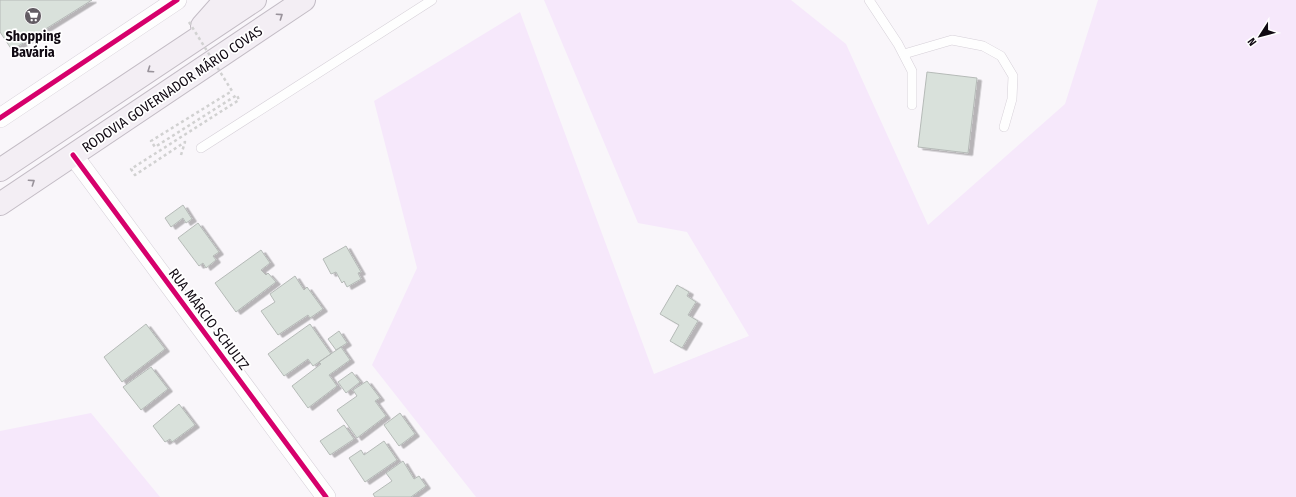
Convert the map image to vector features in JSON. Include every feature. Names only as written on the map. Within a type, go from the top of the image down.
[{"type":"highway","points":[[183,48],[225,0]]},
{"type":"highway","name":"RODOVIA GOVERNADOR MÁRIO COVAS","points":[[0,170],[255,0]]},
{"type":"highway","name":"RODOVIA GOVERNADOR MÁRIO COVAS","points":[[0,204],[304,0]]},
{"type":"street","points":[[0,118],[177,0]]},
{"type":"street","name":"RUA MÁRCIO SCHULTZ","points":[[73,155],[326,497]]},
{"type":"lane","points":[[201,148],[432,0]]},
{"type":"lane","points":[[869,0],[904,54],[912,71],[912,105]]},
{"type":"lane","points":[[904,54],[952,40],[983,46],[1001,56],[1012,76],[1012,99],[1004,127]]},
{"type":"path","points":[[181,155],[185,142],[135,175],[131,169],[240,100],[237,95],[155,147],[151,141],[232,91],[189,22]]},
{"type":"shaded area","points":[[544,0],[791,0],[846,44],[928,225],[1065,104],[1098,0],[1296,0],[1296,497],[476,497],[372,365],[417,268],[374,101],[520,12],[654,374],[749,336],[687,232],[638,223]]},
{"type":"shaded area","points":[[91,413],[160,497],[0,497],[0,431]]},
{"type":"building","name":"Shopping Bavária","points":[[0,0],[92,0],[12,50],[0,32]]},
{"type":"building","points":[[927,72],[977,78],[968,153],[918,147]]},
{"type":"building","points":[[183,205],[192,219],[186,223],[183,218],[171,227],[165,218]]},
{"type":"building","points":[[198,223],[219,252],[213,256],[216,260],[206,268],[203,263],[199,266],[178,238]]},
{"type":"building","points":[[346,246],[361,272],[358,273],[361,279],[347,287],[344,281],[342,283],[336,272],[331,274],[323,259]]},
{"type":"building","points":[[261,250],[270,263],[261,270],[266,275],[268,273],[276,282],[236,312],[215,283]]},
{"type":"building","points":[[295,276],[304,290],[307,287],[323,309],[310,318],[308,315],[278,335],[261,311],[275,302],[270,294]]},
{"type":"building","points":[[677,285],[689,292],[687,296],[696,302],[688,315],[698,321],[682,348],[670,341],[679,325],[660,314]]},
{"type":"building","points":[[146,324],[165,349],[122,382],[104,357]]},
{"type":"building","points":[[310,324],[331,354],[313,366],[308,359],[284,376],[268,354]]},
{"type":"building","points":[[339,331],[347,343],[336,350],[328,339]]},
{"type":"building","points":[[341,347],[350,360],[329,375],[337,386],[308,408],[292,386],[321,364],[319,362]]},
{"type":"building","points":[[151,367],[168,389],[141,410],[123,387]]},
{"type":"building","points":[[352,372],[360,382],[346,393],[338,382]]},
{"type":"building","points":[[367,381],[380,398],[375,401],[386,416],[357,438],[337,410],[357,396],[353,390]]},
{"type":"building","points":[[179,404],[195,425],[172,442],[170,439],[165,442],[153,426]]},
{"type":"building","points":[[400,413],[415,434],[399,446],[384,425]]},
{"type":"building","points":[[344,425],[354,439],[330,455],[320,441]]},
{"type":"building","points":[[384,441],[397,460],[365,482],[349,458],[361,450],[364,455]]},
{"type":"building","points":[[403,461],[414,479],[419,476],[426,486],[411,497],[375,497],[373,494],[392,481],[386,473]]},
{"type":"cycle path","points":[[0,118],[177,0]]},
{"type":"cycle path","points":[[73,155],[326,497]]},
{"type":"place","name":"Shopping Bavária","points":[[33,16]]}]
